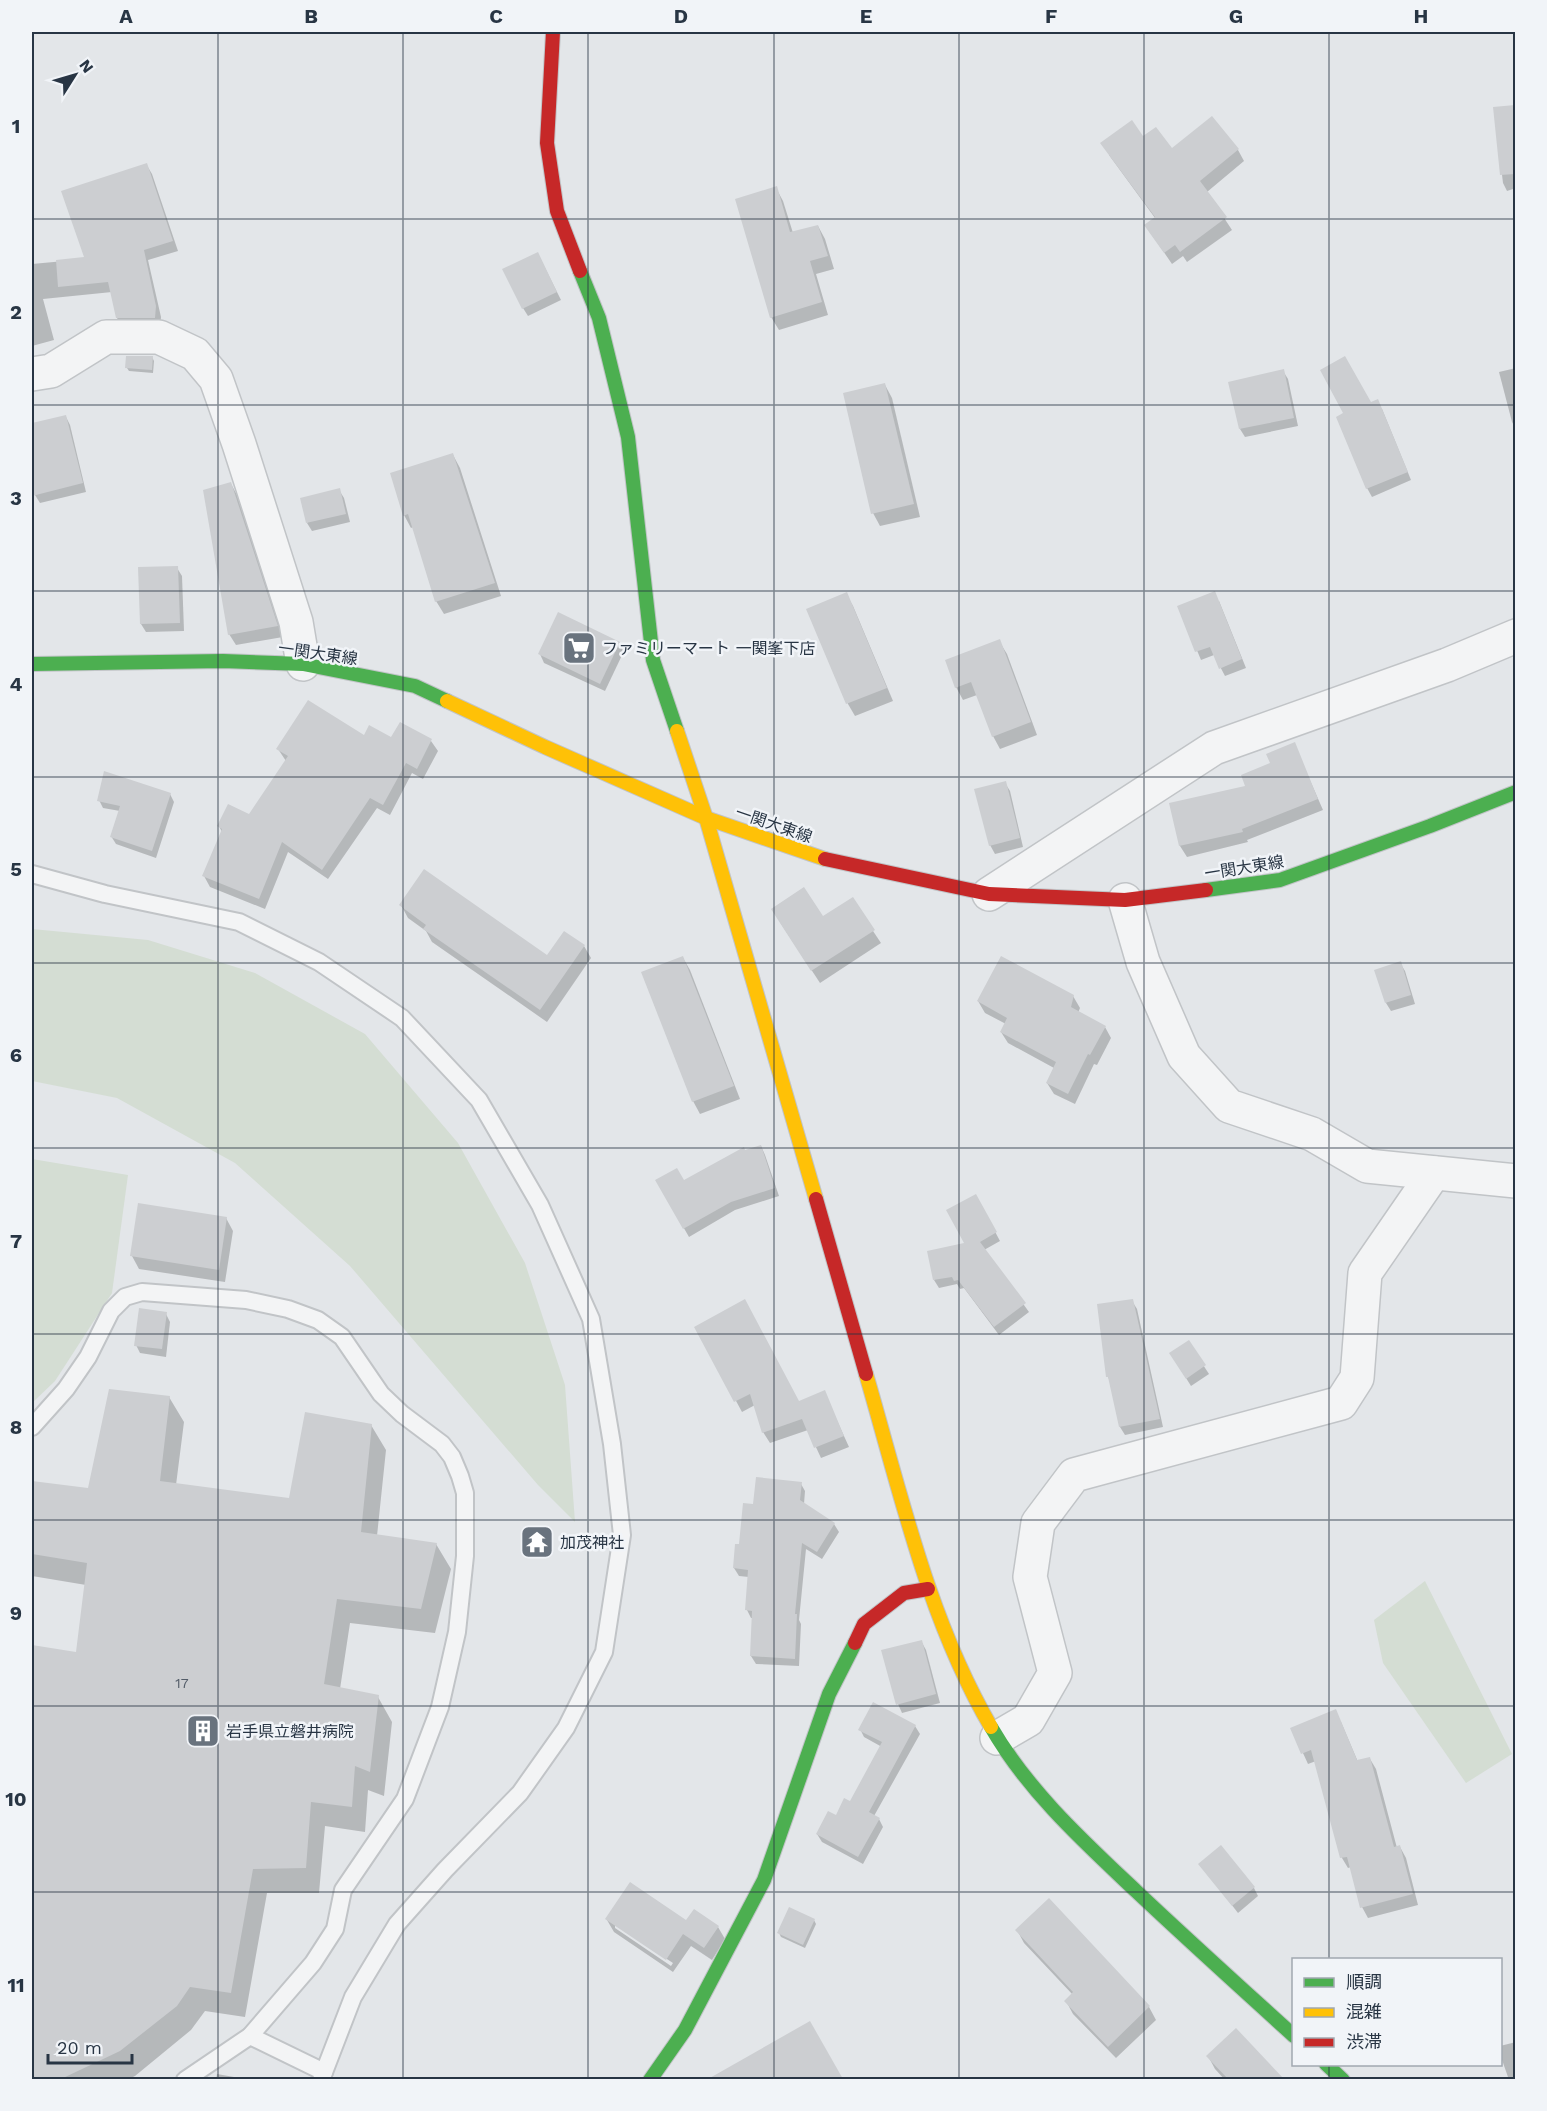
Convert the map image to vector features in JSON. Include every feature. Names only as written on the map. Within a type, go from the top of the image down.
[{"type":"street","points":[[553,32],[547,143],[557,210],[599,318],[628,437],[653,660],[706,818],[928,1588],[962,1672],[997,1738],[1037,1791],[1091,1848],[1292,2035]]},
{"type":"street","points":[[32,374],[51,370],[106,337],[159,337],[195,354],[216,379],[239,444],[296,622],[303,664]]},
{"type":"street","points":[[989,894],[1214,748],[1447,665],[1515,636]]},
{"type":"street","name":"一関大東線","points":[[32,664],[223,661],[303,664],[415,686],[544,747],[706,818],[821,858],[989,894],[1125,900],[1280,880],[1430,826],[1515,792]]},
{"type":"street","points":[[1125,900],[1143,962],[1184,1056],[1229,1106],[1312,1134],[1367,1166],[1515,1181]]},
{"type":"street","points":[[997,1738],[1028,1720],[1056,1673],[1030,1577],[1038,1523],[1074,1475],[1341,1403],[1357,1378],[1365,1273],[1434,1173]]},
{"type":"street","points":[[650,2079],[685,2030],[764,1880],[829,1694],[864,1624],[904,1593],[928,1588]]},
{"type":"street","points":[[1328,2066],[1343,2079]]},
{"type":"lane","points":[[32,874],[105,894],[239,922],[319,962],[402,1018],[478,1100],[540,1204],[591,1319],[612,1444],[622,1536],[604,1652],[566,1728],[520,1793],[445,1870],[397,1924],[353,1997],[322,2076],[250,2036]]},
{"type":"lane","points":[[32,1427],[66,1389],[88,1358],[111,1311],[125,1297],[142,1292],[246,1300],[288,1309],[318,1320],[342,1337],[381,1394],[402,1414],[442,1444],[452,1457],[465,1493],[465,1556],[457,1632],[440,1707],[405,1799],[344,1890],[335,1929],[313,1963],[250,2036],[185,2079]]},
{"type":"shaded area","points":[[32,929],[148,940],[255,973],[365,1034],[458,1143],[525,1263],[565,1385],[575,1522],[538,1485],[350,1266],[235,1163],[117,1098],[32,1081]]},
{"type":"shaded area","points":[[32,1159],[128,1175],[112,1293],[55,1381],[32,1403]]},
{"type":"shaded area","points":[[1425,1581],[1512,1754],[1466,1783],[1383,1663],[1374,1620]]},
{"type":"building","points":[[1515,105],[1515,174],[1500,175],[1493,107]]},
{"type":"building","points":[[1212,116],[1239,149],[1200,181],[1227,217],[1180,252],[1175,245],[1164,253],[1144,225],[1155,217],[1100,143],[1132,120],[1143,136],[1156,127],[1172,148]]},
{"type":"building","points":[[147,163],[173,241],[144,250],[156,306],[155,318],[116,318],[108,282],[58,287],[56,260],[84,257],[61,191]]},
{"type":"building","points":[[777,186],[790,232],[818,225],[828,256],[810,261],[822,302],[770,318],[735,199]]},
{"type":"building","points":[[538,252],[557,292],[522,309],[502,269]]},
{"type":"building","points":[[126,356],[153,356],[152,370],[125,368]]},
{"type":"building","points":[[1345,356],[1371,402],[1378,399],[1408,472],[1366,489],[1336,417],[1343,413],[1320,370]]},
{"type":"building","points":[[1284,369],[1294,418],[1239,429],[1228,382]]},
{"type":"building","points":[[885,383],[914,504],[871,514],[843,393]]},
{"type":"building","points":[[66,415],[83,483],[32,496],[32,423]]},
{"type":"building","points":[[453,453],[495,583],[435,602],[408,514],[403,516],[390,473]]},
{"type":"building","points":[[231,482],[278,626],[228,635],[203,490]]},
{"type":"building","points":[[340,488],[346,514],[306,523],[300,498]]},
{"type":"building","points":[[178,566],[180,623],[140,624],[138,567]]},
{"type":"building","points":[[1215,591],[1242,659],[1219,669],[1210,647],[1195,652],[1177,606]]},
{"type":"building","points":[[847,592],[887,688],[846,704],[806,609]]},
{"type":"building","name":"ファミリーマート 一関峯下店","points":[[558,612],[620,642],[600,684],[538,654]]},
{"type":"building","points":[[1000,639],[1031,722],[992,737],[971,682],[955,688],[945,660]]},
{"type":"building","points":[[308,700],[364,735],[369,725],[391,737],[400,722],[432,739],[417,769],[406,763],[383,805],[370,798],[322,870],[282,842],[259,899],[202,876],[222,829],[217,826],[228,804],[249,814],[288,756],[276,749]]},
{"type":"building","points":[[1295,742],[1318,799],[1242,829],[1243,832],[1179,846],[1169,803],[1245,786],[1241,775],[1270,763],[1266,754]]},
{"type":"building","points":[[104,771],[171,793],[152,851],[110,837],[120,806],[97,801]]},
{"type":"building","points":[[1006,781],[1020,838],[989,846],[974,789]]},
{"type":"building","points":[[424,869],[547,955],[564,931],[585,945],[540,1010],[423,929],[426,925],[399,905]]},
{"type":"building","points":[[804,887],[823,916],[853,897],[875,930],[811,971],[771,909]]},
{"type":"building","points":[[683,956],[734,1086],[692,1102],[641,972]]},
{"type":"building","points":[[1001,956],[1074,995],[1071,1007],[1106,1026],[1090,1055],[1088,1054],[1068,1094],[1046,1083],[1056,1062],[1000,1032],[1007,1018],[977,1001]]},
{"type":"building","points":[[1401,961],[1411,995],[1385,1003],[1374,970]]},
{"type":"building","points":[[761,1145],[775,1188],[731,1202],[683,1229],[655,1180],[677,1168],[684,1180],[744,1147],[745,1150]]},
{"type":"building","points":[[976,1194],[997,1232],[980,1242],[1026,1303],[994,1327],[958,1280],[954,1281],[952,1277],[933,1280],[927,1251],[964,1243],[946,1210]]},
{"type":"building","points":[[138,1203],[227,1217],[219,1270],[130,1256]]},
{"type":"building","points":[[745,1299],[799,1401],[825,1390],[844,1436],[814,1448],[802,1419],[762,1433],[750,1394],[734,1402],[694,1327]]},
{"type":"building","points":[[1133,1299],[1160,1419],[1119,1427],[1108,1377],[1106,1377],[1097,1304]]},
{"type":"building","points":[[139,1308],[167,1312],[162,1349],[134,1346]]},
{"type":"building","points":[[1189,1340],[1206,1365],[1186,1379],[1169,1353]]},
{"type":"building","name":"岩手県立磐井病院","points":[[109,1389],[170,1396],[160,1481],[289,1498],[305,1412],[372,1424],[361,1532],[437,1543],[421,1609],[337,1599],[324,1684],[379,1695],[370,1772],[355,1766],[352,1807],[311,1802],[306,1868],[253,1869],[231,1993],[190,1987],[177,2006],[120,2051],[61,2079],[32,2079],[32,1645],[76,1652],[87,1563],[32,1554],[32,1481],[88,1488]]},
{"type":"building","points":[[756,1477],[802,1482],[800,1500],[835,1523],[817,1552],[802,1543],[795,1614],[797,1614],[795,1659],[750,1656],[752,1611],[745,1610],[748,1570],[733,1568],[735,1544],[739,1544],[743,1503],[753,1504]]},
{"type":"building","points":[[922,1640],[936,1694],[896,1705],[881,1650]]},
{"type":"building","points":[[873,1702],[916,1725],[869,1812],[880,1818],[858,1857],[816,1834],[828,1811],[836,1815],[844,1798],[850,1801],[882,1742],[858,1730]]},
{"type":"building","points":[[1336,1709],[1357,1760],[1370,1757],[1394,1847],[1400,1845],[1413,1894],[1360,1908],[1347,1857],[1340,1858],[1311,1750],[1301,1754],[1290,1728]]},
{"type":"building","points":[[1221,1845],[1255,1887],[1232,1906],[1198,1864]]},
{"type":"building","points":[[630,1882],[686,1920],[694,1909],[719,1926],[704,1948],[683,1934],[666,1960],[605,1919]]},
{"type":"building","points":[[1049,1898],[1150,2006],[1108,2047],[1064,2001],[1073,1992],[1015,1930]]},
{"type":"building","points":[[789,1907],[815,1919],[803,1945],[777,1933]]},
{"type":"building","points":[[810,2021],[843,2079],[708,2079]]},
{"type":"building","points":[[1236,2028],[1284,2079],[1228,2079],[1206,2056]]},
{"type":"traffic: fast","points":[[580,271],[599,318],[628,437],[653,660],[677,731]]},
{"type":"traffic: fast","points":[[32,664],[223,661],[303,664],[415,686],[447,701]]},
{"type":"traffic: fast","points":[[1206,890],[1280,880],[1430,826],[1516,792]]},
{"type":"traffic: fast","points":[[650,2080],[685,2030],[764,1880],[829,1694],[855,1643]]},
{"type":"traffic: fast","points":[[991,1727],[1022,1773],[1057,1814],[1175,1928],[1292,2034]]},
{"type":"traffic: fast","points":[[1328,2066],[1343,2080]]},
{"type":"traffic: slow","points":[[447,701],[706,818],[825,859]]},
{"type":"traffic: slow","points":[[677,731],[706,818],[816,1199]]},
{"type":"traffic: slow","points":[[866,1374],[904,1510],[933,1599],[969,1686],[991,1727]]},
{"type":"traffic: jam","points":[[553,32],[547,143],[557,211],[580,271]]},
{"type":"traffic: jam","points":[[825,859],[989,894],[1125,900],[1206,890]]},
{"type":"traffic: jam","points":[[816,1199],[866,1374]]},
{"type":"traffic: jam","points":[[855,1643],[864,1624],[904,1593],[928,1589]]},
{"type":"place","name":"ファミリーマート 一関峯下店","points":[[579,648]]},
{"type":"place","name":"加茂神社","points":[[537,1542]]},
{"type":"place","name":"岩手県立磐井病院","points":[[203,1731]]}]
